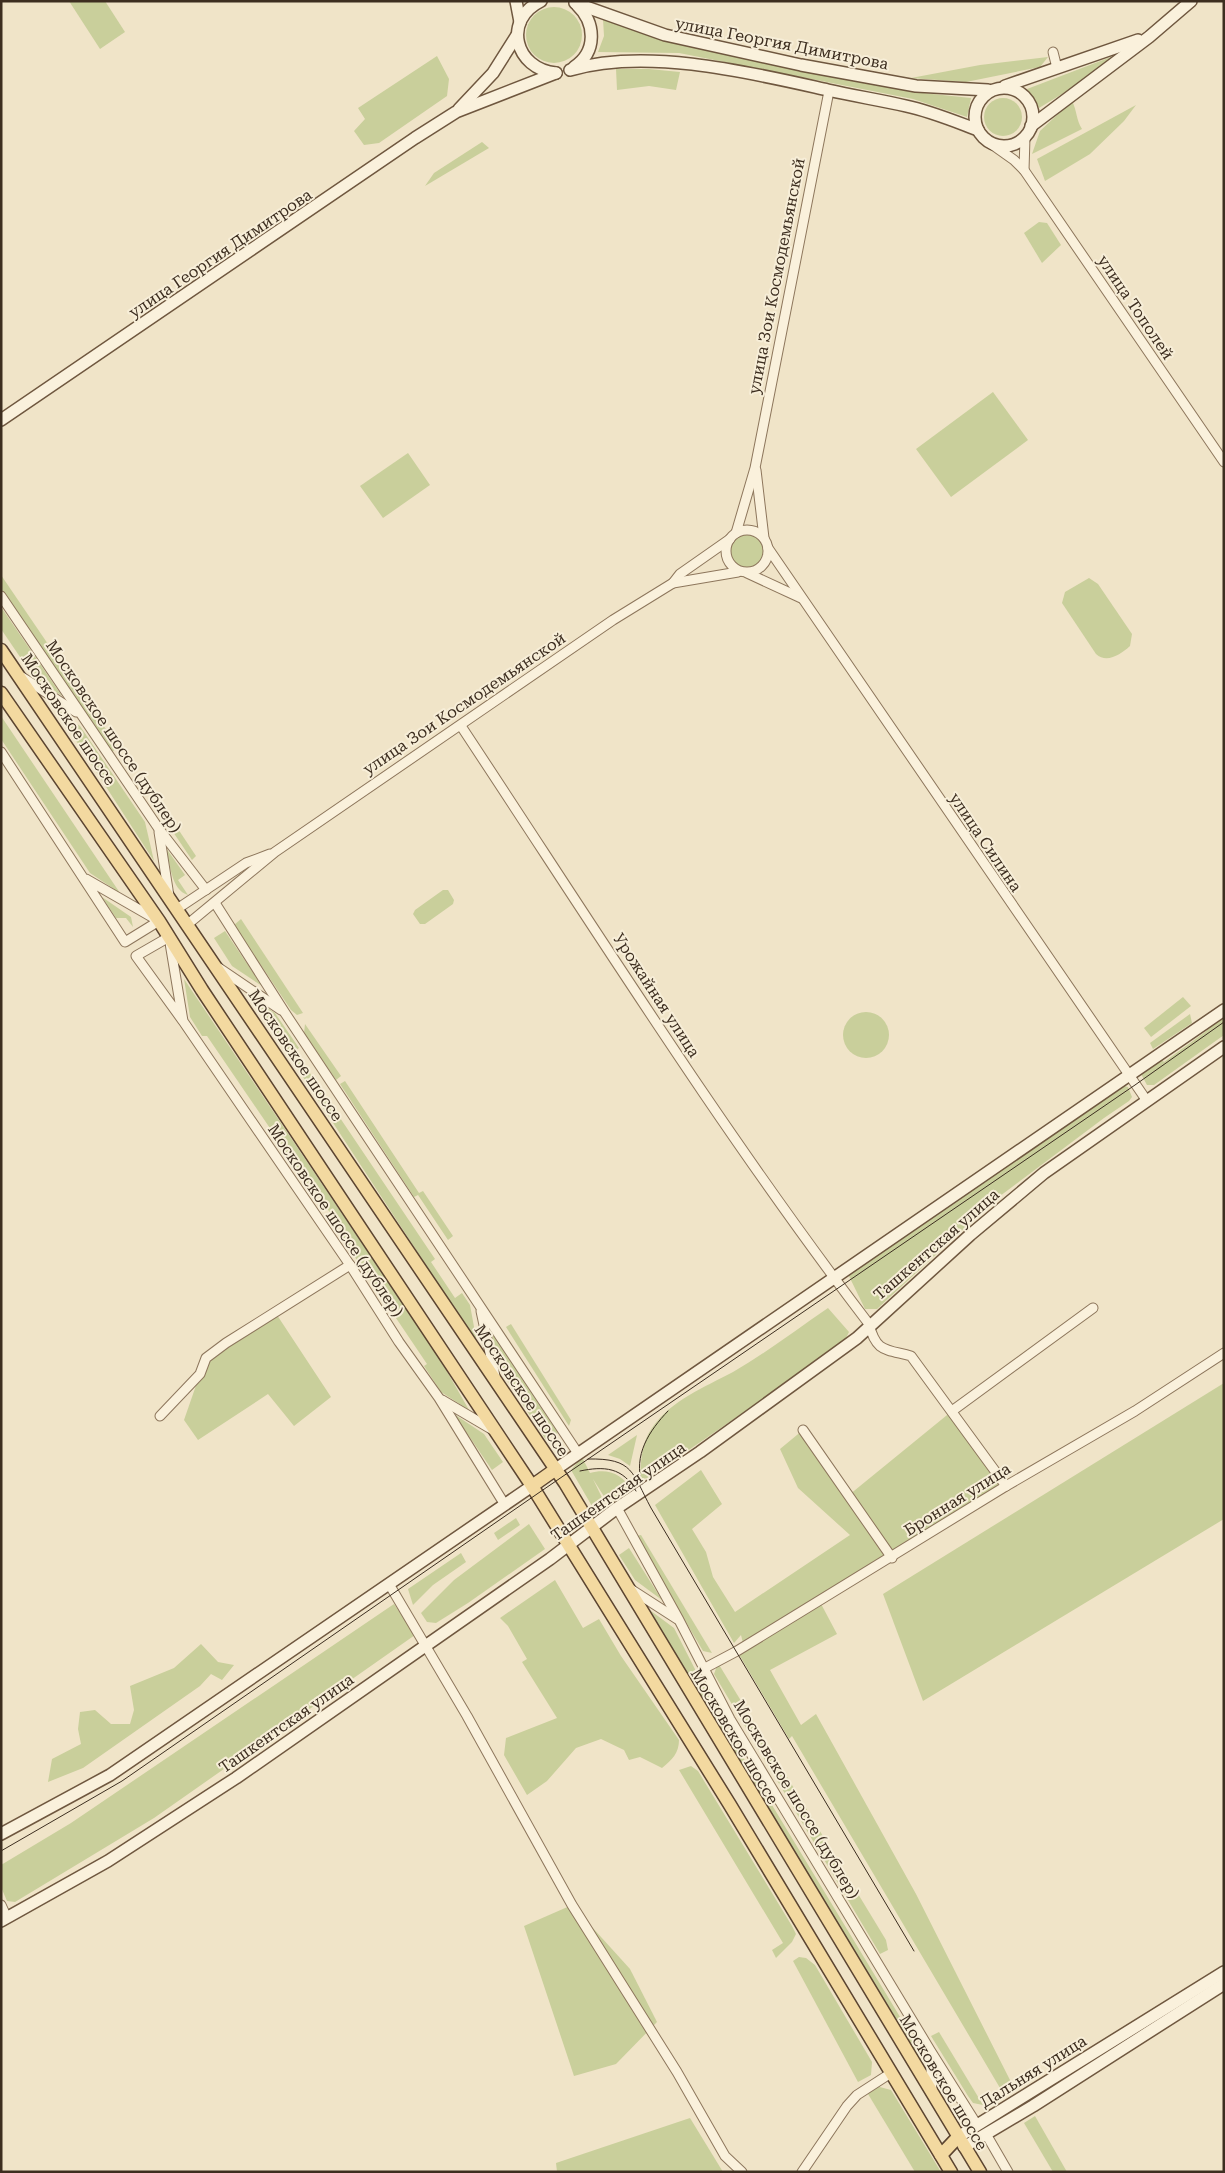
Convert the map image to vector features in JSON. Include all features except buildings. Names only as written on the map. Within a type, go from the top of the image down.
[{"type":"main road","points":[[516,1],[520,22]]},
{"type":"main road","points":[[541,1],[527,11],[520,22],[517,35],[520,50],[529,62],[538,69],[556,73]]},
{"type":"main road","points":[[1031,126],[1150,37],[1191,1]]},
{"type":"main road","points":[[570,70],[583,60],[591,42],[589,22],[573,2]]},
{"type":"main road","name":"улица Георгия Димитрова","points":[[573,2],[665,35],[801,65],[916,86],[988,90]]},
{"type":"main road","name":"улица Георгия Димитрова","points":[[456,112],[492,73],[517,35]]},
{"type":"main road","points":[[1005,86],[1016,90],[1029,104],[1032,114],[1031,126],[1026,137],[1021,142],[1008,146],[990,144],[978,130],[974,120],[976,110],[988,90],[1150,37]]},
{"type":"main road","points":[[570,70],[596,63],[664,62],[722,68],[907,106],[978,130]]},
{"type":"main road","name":"улица Георгия Димитрова","points":[[1,420],[456,112],[556,73],[570,70]]},
{"type":"main road","name":"Московское шоссе","points":[[1,650],[21,676],[556,1469],[980,2172]]},
{"type":"main road","points":[[1,693],[159,921],[532,1486],[730,1805],[951,2172]]},
{"type":"main road","name":"улица Зои Космодемьянской","points":[[159,921],[177,909]]},
{"type":"main road","name":"улица Зои Космодемьянской","points":[[169,938],[188,924]]},
{"type":"main road","name":"Ташкентская улица","points":[[1,1834],[110,1775],[305,1639],[532,1486],[577,1452],[1224,1010]]},
{"type":"main road","name":"Ташкентская улица","points":[[4,1919],[108,1861],[159,1829],[427,1645],[617,1508],[700,1452],[857,1338],[869,1324],[1044,1173],[1224,1047]]},
{"type":"main road","name":"Дальняя улица","points":[[941,2155],[961,2142],[977,2125],[1224,1972]]},
{"type":"main road","name":"Дальняя улица","points":[[961,2142],[986,2134],[1223,1987]]},
{"type":"street","points":[[1053,52],[1058,68]]},
{"type":"street","name":"улица Зои Космодемьянской","points":[[188,924],[275,852],[613,620],[673,583],[680,574],[733,536],[755,468],[829,91]]},
{"type":"street","points":[[1024,170],[1026,137]]},
{"type":"street","name":"улица Тополей","points":[[990,144],[1014,160],[1024,170],[1224,462]]},
{"type":"street","name":"улица Зои Космодемьянской","points":[[755,468],[764,538]]},
{"type":"street","points":[[742,572],[762,567],[767,558],[768,548],[764,538],[757,532],[745,530],[733,536],[726,550],[727,559],[742,572],[802,599]]},
{"type":"street","name":"улица Силина","points":[[768,548],[1147,1101]]},
{"type":"street","name":"улица Зои Космодемьянской","points":[[673,583],[742,572]]},
{"type":"street","name":"Московское шоссе (дублер)","points":[[1,596],[159,829],[206,890]]},
{"type":"street","points":[[21,676],[81,715]]},
{"type":"street","name":"Урожайная улица","points":[[461,726],[699,1085],[777,1197],[791,1221],[869,1324]]},
{"type":"street","points":[[1,752],[86,879],[159,921]]},
{"type":"street","points":[[159,829],[169,896]]},
{"type":"street","name":"улица Зои Космодемьянской","points":[[177,909],[246,864],[275,852]]},
{"type":"street","name":"улица Зои Космодемьянской","points":[[86,879],[125,942],[159,921]]},
{"type":"street","points":[[215,903],[285,1013],[577,1452]]},
{"type":"street","points":[[169,938],[183,1022]]},
{"type":"street","name":"улица Зои Космодемьянской","points":[[136,956],[169,938]]},
{"type":"street","name":"Московское шоссе (дублер)","points":[[136,956],[350,1265],[399,1342],[439,1398],[505,1504]]},
{"type":"street","points":[[216,966],[285,1013]]},
{"type":"street","points":[[160,1416],[200,1374],[206,1358],[226,1343],[350,1265]]},
{"type":"street","points":[[480,1305],[497,1383]]},
{"type":"street","points":[[952,1411],[1093,1308]]},
{"type":"street","points":[[869,1324],[874,1341],[885,1349],[911,1356],[1006,1486]]},
{"type":"street","name":"Бронная улица","points":[[705,1668],[737,1652],[1006,1486],[1135,1411],[1224,1353]]},
{"type":"street","points":[[439,1398],[497,1433]]},
{"type":"street","points":[[803,1430],[892,1558]]},
{"type":"street","name":"Московское шоссе (дублер)","points":[[617,1508],[680,1620],[730,1718],[977,2125]]},
{"type":"street","points":[[389,1584],[427,1645],[572,1905],[677,2072],[725,2156],[742,2172]]},
{"type":"street","points":[[626,1586],[680,1620]]},
{"type":"street","points":[[1,1905],[4,1919]]},
{"type":"street","points":[[930,2050],[932,2093]]},
{"type":"street","points":[[802,2172],[847,2106],[857,2095],[891,2073]]},
{"type":"street","points":[[986,2134],[1008,2172]]},
{"type":"green space","points":[[69,1],[105,1],[125,32],[100,49]]},
{"type":"green space","points":[[548,7],[560,7],[574,15],[582,29],[580,46],[574,55],[560,63],[548,63],[538,58],[531,51],[526,41],[526,29],[531,19],[538,12]]},
{"type":"green space","points":[[603,19],[681,45],[913,92],[971,98],[967,117],[913,99],[679,53],[598,52],[604,36]]},
{"type":"green space","points":[[1124,52],[1126,55],[1039,108],[1027,89]]},
{"type":"green space","points":[[437,56],[449,79],[447,96],[379,143],[364,145],[354,131],[365,119],[358,108]]},
{"type":"green space","points":[[1048,57],[1040,67],[966,82],[911,78],[980,65]]},
{"type":"green space","points":[[616,69],[649,69],[680,72],[676,90],[649,86],[617,90]]},
{"type":"green space","points":[[1003,98],[1017,103],[1022,117],[1017,131],[1003,136],[989,131],[984,117],[989,103]]},
{"type":"green space","points":[[1072,101],[1082,129],[1032,154],[1040,131]]},
{"type":"green space","points":[[1136,105],[1124,121],[1090,154],[1045,181],[1037,159]]},
{"type":"green space","points":[[482,142],[489,148],[425,186],[434,173]]},
{"type":"green space","points":[[1039,222],[1047,223],[1061,245],[1042,263],[1024,233]]},
{"type":"green space","points":[[993,392],[1028,440],[951,497],[916,449]]},
{"type":"green space","points":[[408,453],[430,485],[383,518],[360,486]]},
{"type":"green space","points":[[747,534],[759,539],[764,551],[759,563],[747,568],[735,563],[730,551],[735,539]]},
{"type":"green space","points":[[1,575],[118,747],[112,752],[1,588]]},
{"type":"green space","points":[[1089,578],[1098,584],[1132,634],[1130,646],[1114,657],[1105,658],[1096,654],[1062,603],[1065,592]]},
{"type":"green space","points":[[1,607],[62,696],[33,676],[1,629]]},
{"type":"green space","points":[[55,708],[80,726],[145,822],[154,861]]},
{"type":"green space","points":[[1,716],[120,893],[90,873],[1,739]]},
{"type":"green space","points":[[174,823],[196,856],[192,860],[169,826]]},
{"type":"green space","points":[[166,848],[185,875],[178,880],[188,895],[178,888],[175,882]]},
{"type":"green space","points":[[443,890],[448,890],[454,900],[453,904],[425,924],[420,924],[413,914],[415,910]]},
{"type":"green space","points":[[102,897],[131,917],[133,927],[126,918],[116,918]]},
{"type":"green space","points":[[241,919],[303,1013],[297,1015],[291,1010],[234,925]]},
{"type":"green space","points":[[225,931],[262,986],[232,966],[214,938]]},
{"type":"green space","points":[[184,979],[441,1361],[469,1410],[441,1392],[424,1366],[427,1364],[340,1235],[343,1232],[207,1036],[202,1036],[190,1017]]},
{"type":"green space","points":[[250,996],[275,1013],[299,1048],[295,1051],[435,1259],[431,1262],[455,1298],[462,1293],[470,1305],[477,1343]]},
{"type":"green space","points":[[1183,997],[1191,1006],[1151,1037],[1144,1028]]},
{"type":"green space","points":[[871,1012],[875,1013],[885,1022],[888,1026],[888,1044],[879,1054],[871,1058],[861,1058],[853,1054],[844,1044],[843,1030],[847,1022],[857,1013]]},
{"type":"green space","points":[[1190,1014],[1192,1023],[1153,1049],[1150,1043]]},
{"type":"green space","points":[[1224,1014],[1224,1035],[1154,1085],[1147,1085],[1141,1074],[1162,1060],[1164,1062],[1205,1032]]},
{"type":"green space","points":[[305,1024],[341,1076],[336,1080],[304,1033]]},
{"type":"green space","points":[[345,1081],[419,1193],[423,1191],[453,1236],[448,1240],[418,1195],[414,1197],[340,1084]]},
{"type":"green space","points":[[1121,1085],[1128,1087],[1132,1097],[1129,1101],[996,1199],[877,1309],[865,1309],[848,1274]]},
{"type":"green space","points":[[828,1308],[849,1332],[846,1338],[795,1377],[648,1478],[640,1479],[642,1453],[646,1440],[648,1434],[660,1418],[689,1395],[757,1357]]},
{"type":"green space","points":[[275,1312],[331,1397],[294,1426],[268,1394],[198,1440],[184,1420],[200,1374],[214,1352]]},
{"type":"green space","points":[[511,1324],[571,1420],[569,1426],[506,1327]]},
{"type":"green space","points":[[491,1331],[558,1433],[546,1440],[501,1371]]},
{"type":"green space","points":[[1224,1383],[1224,1519],[923,1701],[883,1594]]},
{"type":"green space","points":[[952,1411],[1006,1486],[820,1602],[837,1634],[770,1670],[801,1725],[816,1714],[916,1894],[1011,2082],[1000,2088],[792,1736],[789,1739],[737,1651],[744,1647],[741,1635],[734,1643],[655,1505],[701,1470],[722,1504],[692,1529],[706,1552],[713,1577],[735,1612],[850,1535],[798,1488],[780,1449],[803,1430],[849,1495]]},
{"type":"green space","points":[[454,1414],[484,1434],[503,1462],[492,1470]]},
{"type":"green space","points":[[637,1435],[630,1466],[620,1459],[608,1455]]},
{"type":"green space","points":[[582,1457],[590,1473],[603,1471],[614,1474],[624,1480],[632,1491],[610,1506],[593,1479],[606,1506],[596,1513],[571,1470]]},
{"type":"green space","points":[[516,1518],[520,1525],[498,1540],[494,1533]]},
{"type":"green space","points":[[529,1524],[545,1549],[436,1623],[427,1622],[421,1613],[454,1580]]},
{"type":"green space","points":[[641,1535],[712,1653],[703,1651],[635,1536]]},
{"type":"green space","points":[[629,1548],[662,1600],[635,1580],[619,1555]]},
{"type":"green space","points":[[461,1553],[466,1562],[433,1585],[413,1605],[408,1589]]},
{"type":"green space","points":[[555,1580],[583,1628],[599,1619],[621,1656],[679,1740],[679,1745],[674,1756],[662,1768],[640,1757],[629,1760],[624,1750],[601,1739],[576,1748],[547,1781],[527,1795],[504,1755],[506,1738],[557,1718],[522,1662],[527,1659],[508,1626],[500,1618]]},
{"type":"green space","points":[[394,1604],[415,1635],[154,1818],[15,1902],[7,1901],[1,1887],[1,1865],[71,1823]]},
{"type":"green space","points":[[651,1611],[674,1628],[723,1724],[917,2045],[921,2060],[661,1632]]},
{"type":"green space","points":[[201,1644],[218,1662],[234,1665],[222,1680],[211,1674],[200,1686],[83,1768],[48,1782],[52,1759],[81,1744],[78,1729],[80,1712],[95,1710],[111,1724],[130,1724],[134,1710],[130,1686],[174,1668]]},
{"type":"green space","points":[[718,1663],[886,1940],[888,1950],[880,1954],[714,1674]]},
{"type":"green space","points":[[691,1766],[698,1771],[796,1934],[792,1942],[776,1958],[772,1950],[783,1943],[679,1770]]},
{"type":"green space","points":[[572,1905],[630,1969],[657,2022],[616,2064],[574,2076],[524,1926]]},
{"type":"green space","points":[[799,1957],[806,1958],[815,1965],[872,2062],[871,2075],[858,2082],[793,1961]]},
{"type":"green space","points":[[939,2032],[983,2105],[973,2103],[931,2036]]},
{"type":"green space","points":[[876,2086],[891,2090],[941,2172],[915,2172],[868,2094]]},
{"type":"green space","points":[[1035,2116],[1067,2172],[1053,2172],[1024,2123]]},
{"type":"green space","points":[[690,2118],[723,2172],[557,2172],[556,2163]]},
{"type":"tram line","points":[[1,1851],[122,1781],[1224,1022]]},
{"type":"tram line","points":[[642,1484],[640,1463],[644,1444],[668,1411]]},
{"type":"tram line","points":[[588,1459],[615,1461],[630,1470],[635,1477],[651,1508],[914,1951]]},
{"type":"tram line","points":[[580,1471],[612,1470],[625,1477],[636,1491]]}]
